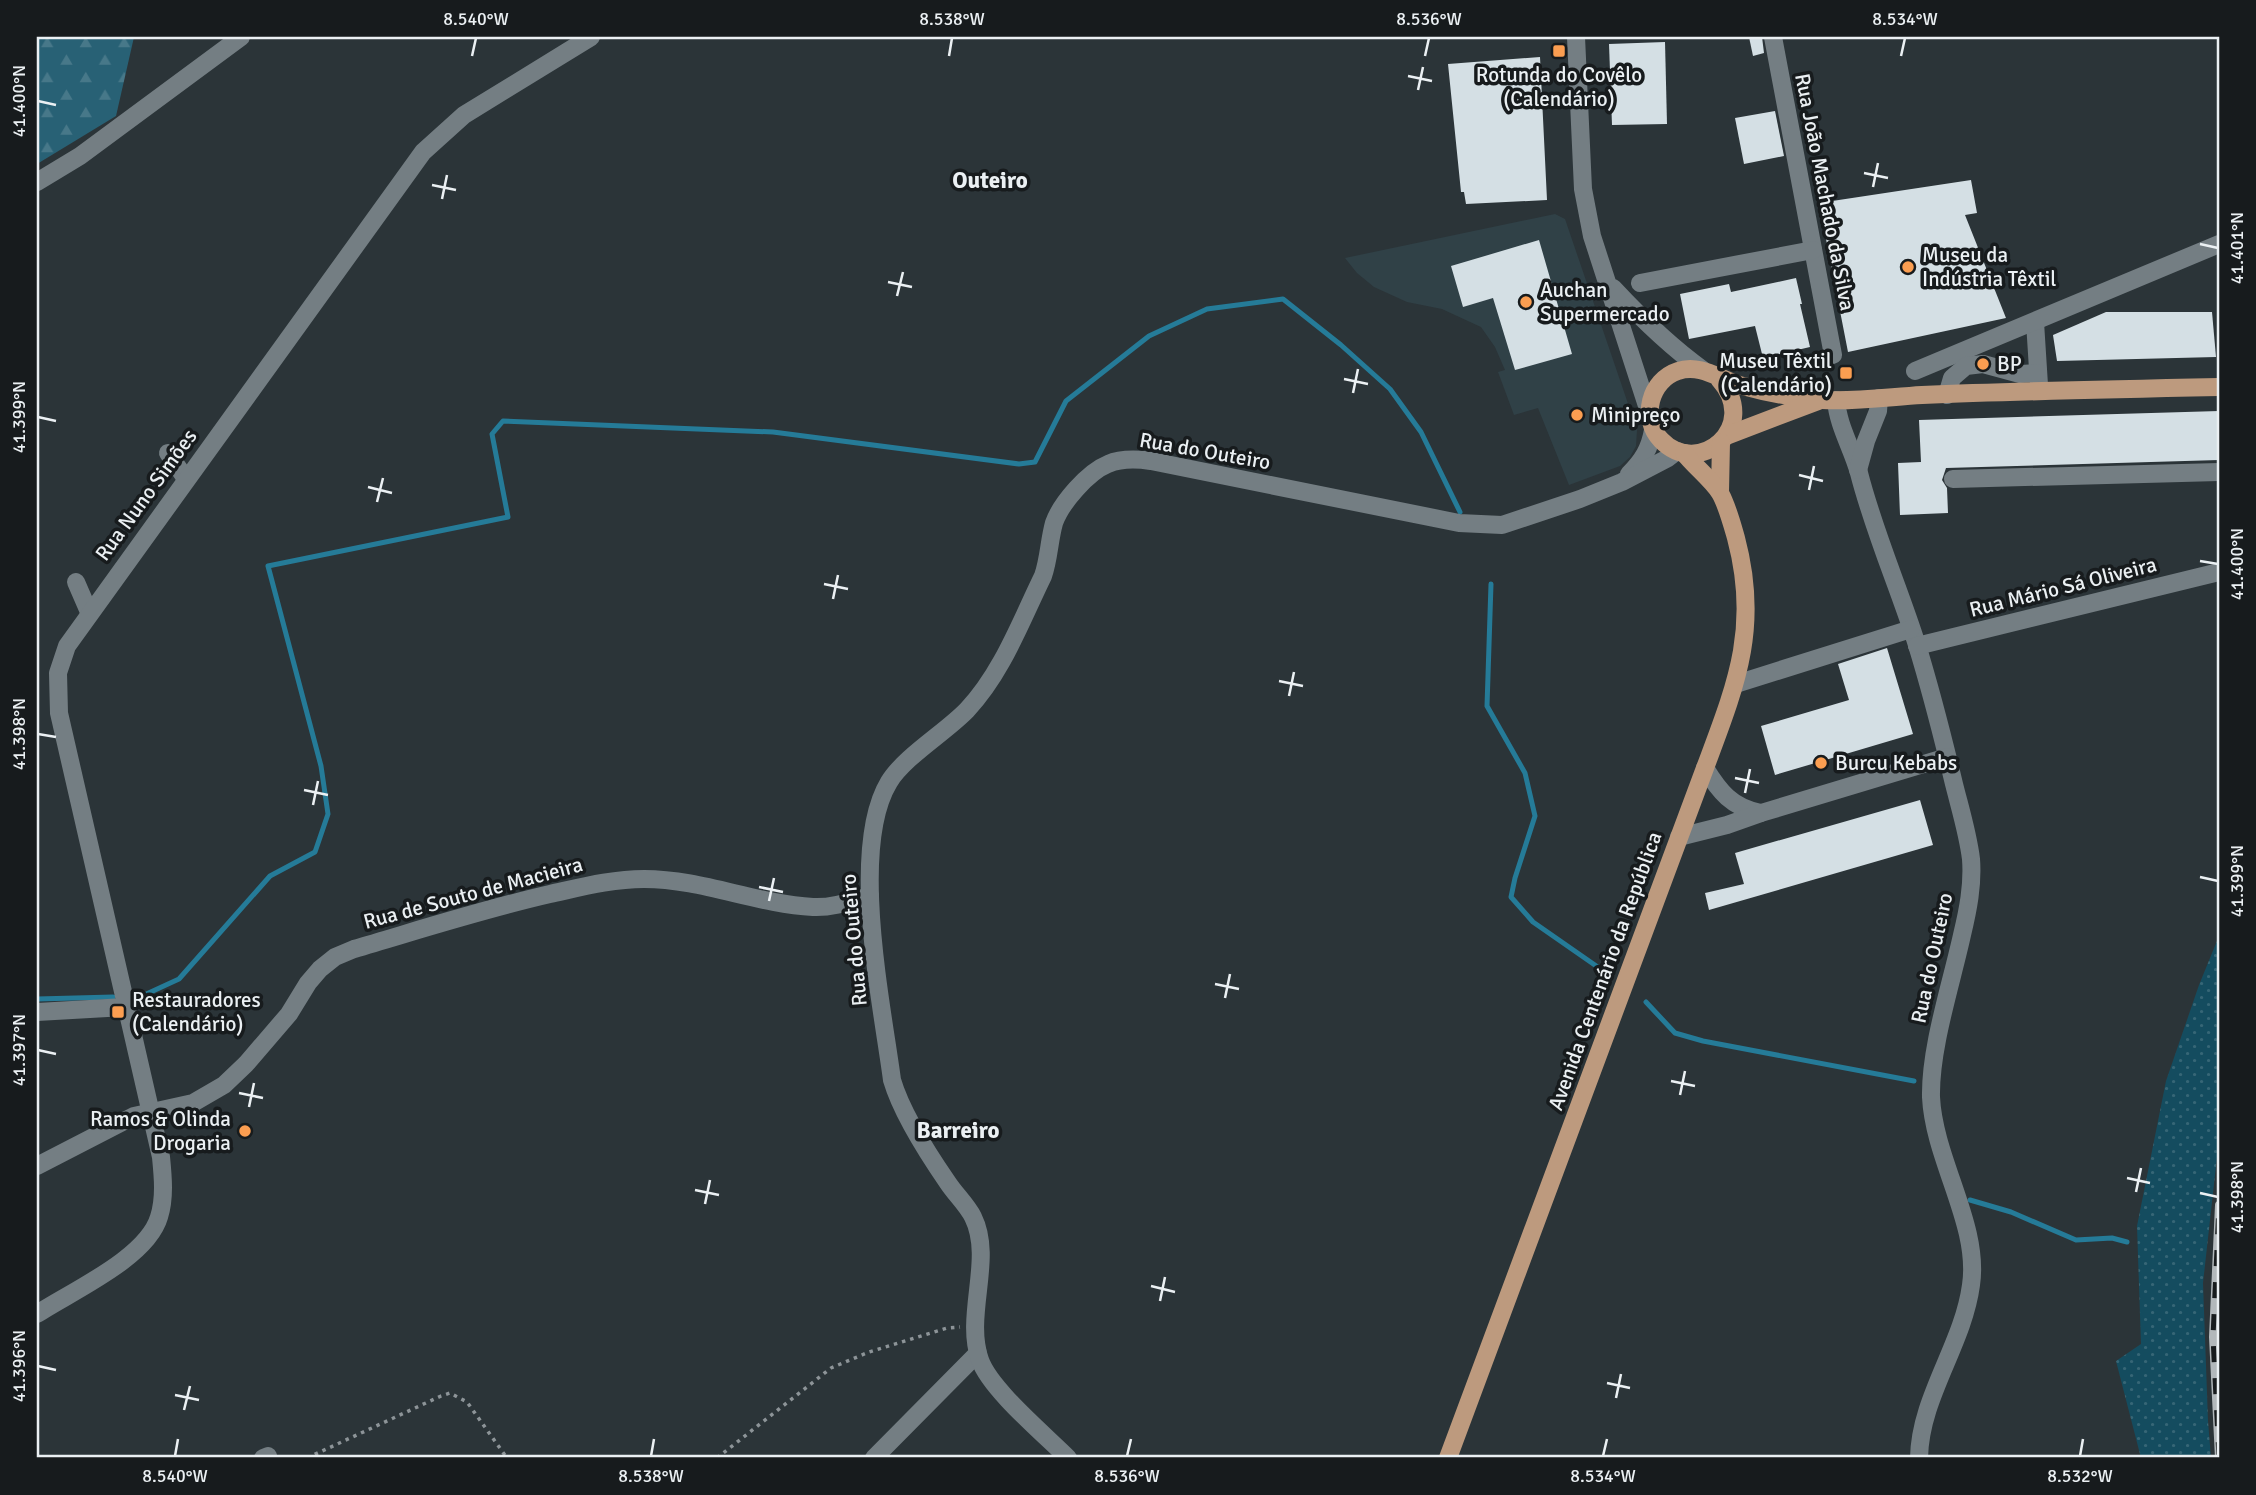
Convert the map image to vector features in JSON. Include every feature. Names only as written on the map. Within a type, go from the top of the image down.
[{"type":"main road","points":[[1829,400],[1724,439],[1704,452],[1680,452],[1659,439],[1651,421],[1651,400],[1656,387],[1677,371],[1690,369],[1703,370],[1719,379],[1744,386],[1829,400],[2219,387]]},
{"type":"main road","points":[[1719,379],[1728,388],[1733,400],[1732,425],[1724,439]]},
{"type":"main road","name":"Avenida Centenário da República","points":[[1448,1458],[1736,684],[1744,644],[1745,589],[1738,548],[1720,492],[1724,439]]},
{"type":"main road","name":"Avenida Centenário da República","points":[[1680,452],[1720,492]]},
{"type":"street","points":[[37,182],[80,156],[241,37]]},
{"type":"street","name":"Rua Nuno Simões","points":[[37,1314],[135,1252],[159,1218],[164,1188],[161,1157],[62,731],[57,699],[58,673],[67,646],[424,152],[464,115],[591,37]]},
{"type":"street","points":[[1576,37],[1585,207],[1651,421]]},
{"type":"street","name":"Rua João Machado da Silva","points":[[1773,37],[1833,355]]},
{"type":"street","points":[[1915,371],[2219,244]]},
{"type":"street","points":[[1640,283],[1813,250]]},
{"type":"street","points":[[1609,283],[1645,323],[1676,351],[1703,370]]},
{"type":"street","points":[[2035,322],[2039,392]]},
{"type":"street","points":[[1947,395],[1952,378],[1966,366],[1983,364],[2020,374],[2038,373]]},
{"type":"street","points":[[1858,470],[1878,411],[1879,398]]},
{"type":"street","name":"Rua do Outeiro","points":[[1829,400],[1838,416],[1858,470],[1914,638],[1947,757],[1971,860],[1969,905],[1937,1045],[1931,1097],[1941,1152],[1968,1236],[1972,1284],[1958,1333],[1922,1429],[1919,1458]]},
{"type":"street","name":"Rua do Outeiro","points":[[1622,482],[1641,462],[1650,445],[1651,421]]},
{"type":"street","name":"Rua do Outeiro","points":[[1068,1458],[990,1380],[978,1353],[975,1327],[980,1247],[978,1231],[973,1216],[948,1184],[897,1100],[892,1080],[870,896],[873,829],[883,794],[891,779],[966,710],[984,688],[997,669],[1043,576],[1048,562],[1053,526],[1060,509],[1095,472],[1108,464],[1122,460],[1151,461],[1458,523],[1502,525],[1622,482],[1680,452]]},
{"type":"street","points":[[168,453],[186,479]]},
{"type":"street","points":[[1953,479],[2219,472]]},
{"type":"street","name":"Rua Mário Sá Oliveira","points":[[1736,684],[1914,638],[2219,572]]},
{"type":"street","points":[[76,582],[89,612]]},
{"type":"street","points":[[1679,837],[1727,825],[1947,757]]},
{"type":"street","points":[[1705,768],[1727,799],[1740,807],[1760,813]]},
{"type":"street","name":"Rua de Souto de Macieira","points":[[37,1166],[134,1116],[193,1104],[225,1085],[289,1014],[307,983],[320,969],[335,957],[354,948],[508,904],[609,881],[646,879],[687,882],[764,900],[814,907],[870,896]]},
{"type":"street","points":[[37,1012],[125,1007]]},
{"type":"street","points":[[874,1458],[978,1353]]},
{"type":"path","points":[[717,1458],[831,1368],[869,1352],[947,1328],[975,1327]]},
{"type":"path","points":[[307,1458],[450,1393],[467,1402],[507,1458]]},
{"type":"shaded area","points":[[1555,214],[1565,219],[1637,430],[1636,446],[1630,457],[1620,466],[1569,485],[1538,408],[1514,415],[1498,372],[1505,370],[1495,347],[1481,327],[1442,309],[1407,302],[1374,287],[1357,273],[1345,258]]},
{"type":"shaded area","points":[[2219,936],[2219,1139],[2203,1283],[2211,1458],[2141,1458],[2116,1361],[2141,1344],[2137,1226],[2166,1081]]},
{"type":"green space","points":[[37,37],[134,37],[116,116],[37,164]]},
{"type":"building","points":[[1749,37],[1762,37],[1764,53],[1753,56]]},
{"type":"building","points":[[1665,42],[1667,124],[1612,125],[1609,44]]},
{"type":"building","points":[[1540,57],[1547,200],[1466,204],[1464,192],[1461,192],[1448,64]]},
{"type":"building","points":[[1775,111],[1784,156],[1744,164],[1735,118]]},
{"type":"building","name":"Museu da Indústria Têxtil","points":[[1971,180],[1977,213],[1965,215],[2006,318],[1848,352],[1819,203]]},
{"type":"building","name":"Auchan Supermercado","points":[[1539,240],[1572,354],[1515,370],[1493,298],[1463,307],[1451,266]]},
{"type":"building","points":[[1796,278],[1810,347],[1763,358],[1755,326],[1689,339],[1680,294],[1729,284],[1731,292]]},
{"type":"building","points":[[2106,312],[2212,312],[2216,357],[2057,361],[2053,335]]},
{"type":"building","points":[[2219,411],[2219,460],[1946,468],[1942,480],[1947,488],[1948,513],[1900,515],[1898,463],[1921,462],[1919,420]]},
{"type":"building","points":[[1887,648],[1913,734],[1775,775],[1761,726],[1849,700],[1838,664]]},
{"type":"building","points":[[1920,800],[1933,845],[1709,910],[1705,893],[1744,884],[1735,853]]},
{"type":"waterway","points":[[133,997],[142,996],[179,979],[270,876],[315,852],[328,814],[321,766],[268,566],[508,517],[492,434],[503,421],[773,432],[1019,464],[1035,462],[1066,401],[1149,336],[1207,309],[1283,299],[1341,345],[1390,389],[1421,432],[1460,512]]},
{"type":"waterway","points":[[1491,584],[1487,706],[1525,773],[1535,816],[1511,897],[1533,922],[1602,970]]},
{"type":"waterway","points":[[37,999],[113,997]]},
{"type":"waterway","points":[[1646,1002],[1675,1033],[1703,1041],[1914,1081]]},
{"type":"waterway","points":[[1970,1200],[2011,1212],[2076,1240],[2112,1238],[2127,1242]]},
{"type":"railway","points":[[2219,1205],[2213,1337],[2219,1458]]},
{"type":"place","name":"Rotunda do Covêlo (Calendário)","points":[[1559,51]]},
{"type":"place","name":"Museu da Indústria Têxtil","points":[[1908,267]]},
{"type":"place","name":"Auchan Supermercado","points":[[1526,302]]},
{"type":"place","name":"BP","points":[[1983,364]]},
{"type":"place","name":"Museu Têxtil (Calendário)","points":[[1846,373]]},
{"type":"place","name":"Minipreço","points":[[1577,415]]},
{"type":"place","name":"Burcu Kebabs","points":[[1821,763]]},
{"type":"place","name":"Restauradores (Calendário)","points":[[118,1012]]},
{"type":"place","name":"Ramos & Olinda Drogaria","points":[[245,1131]]},
{"type":"district","name":"Outeiro","points":[[990,180]]},
{"type":"district","name":"Barreiro","points":[[958,1130]]}]
